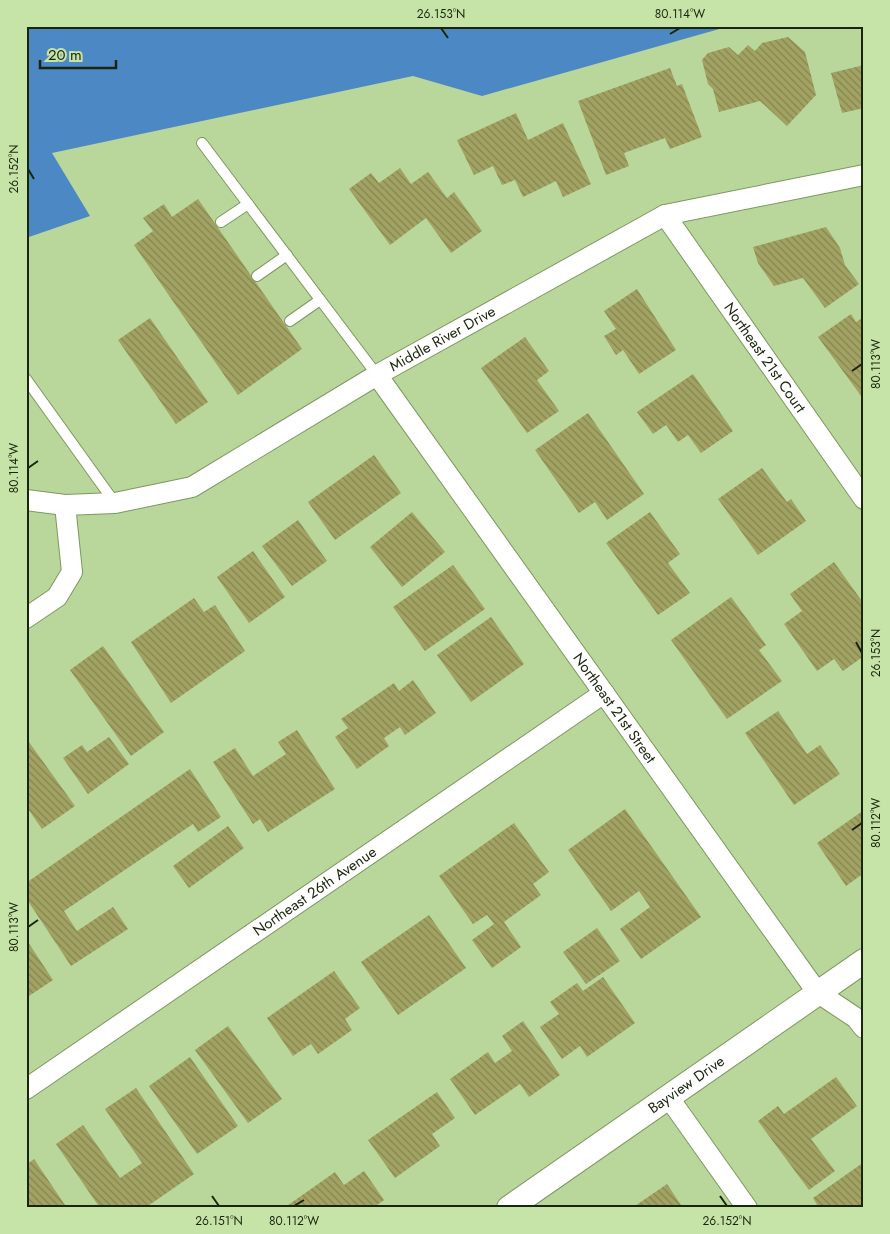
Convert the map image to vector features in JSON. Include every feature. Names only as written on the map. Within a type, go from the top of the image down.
[{"type":"street","name":"Middle River Drive","points":[[26,500],[66,505],[116,503],[192,488],[377,375],[666,215],[864,176]]},
{"type":"street","name":"Northeast 21st Court","points":[[666,215],[864,499]]},
{"type":"street","name":"Northeast 21st Street","points":[[377,375],[817,992],[856,1018],[864,1028]]},
{"type":"street","points":[[26,618],[57,597],[72,572],[66,505]]},
{"type":"street","name":"Northeast 26th Avenue","points":[[26,1089],[604,693]]},
{"type":"street","name":"Bayview Drive","points":[[509,1208],[864,961]]},
{"type":"street","points":[[669,1098],[747,1208]]},
{"type":"lane","points":[[202,143],[377,375]]},
{"type":"lane","points":[[221,222],[248,204]]},
{"type":"lane","points":[[258,276],[287,255]]},
{"type":"lane","points":[[290,321],[320,300]]},
{"type":"lane","points":[[26,379],[116,503]]},
{"type":"water","points":[[26,26],[730,26],[482,96],[413,76],[52,153],[90,216],[26,238]]},
{"type":"building","points":[[788,37],[805,52],[816,95],[787,126],[760,101],[719,112],[713,89],[708,84],[702,60],[708,53],[729,47],[738,55],[748,45],[755,51],[762,43]]},
{"type":"building","points":[[864,65],[864,108],[842,113],[831,73]]},
{"type":"building","points":[[670,68],[677,86],[682,84],[702,137],[670,149],[665,138],[624,153],[629,166],[606,175],[578,101]]},
{"type":"building","points":[[516,113],[528,140],[563,123],[591,184],[563,197],[556,181],[523,197],[515,180],[502,185],[493,166],[474,175],[457,140]]},
{"type":"building","points":[[400,168],[411,184],[428,172],[447,198],[454,192],[482,231],[451,253],[426,218],[390,245],[349,189],[371,173],[379,183]]},
{"type":"building","points":[[198,199],[302,349],[238,395],[134,245],[153,231],[143,218],[164,204],[172,217]]},
{"type":"building","points":[[826,227],[840,248],[845,265],[859,284],[825,308],[803,278],[774,286],[758,263],[753,247]]},
{"type":"building","points":[[637,289],[676,350],[639,374],[623,350],[616,355],[604,336],[616,329],[604,311]]},
{"type":"building","points":[[851,314],[856,322],[864,317],[864,400],[818,337]]},
{"type":"building","points":[[150,318],[208,402],[176,424],[118,340]]},
{"type":"building","points":[[525,337],[549,371],[537,380],[559,411],[527,433],[481,368]]},
{"type":"building","points":[[693,374],[733,431],[701,453],[688,435],[678,442],[666,425],[653,434],[637,412]]},
{"type":"building","points":[[588,413],[644,494],[607,520],[595,502],[579,513],[535,450]]},
{"type":"building","points":[[374,455],[401,493],[335,540],[308,502]]},
{"type":"building","points":[[762,468],[787,502],[791,499],[806,521],[758,555],[718,499]]},
{"type":"building","points":[[412,512],[445,552],[402,587],[370,547]]},
{"type":"building","points":[[650,512],[680,554],[668,563],[690,593],[658,615],[606,543]]},
{"type":"building","points":[[298,520],[327,561],[292,586],[262,546]]},
{"type":"building","points":[[253,551],[285,597],[249,623],[217,577]]},
{"type":"building","points":[[834,562],[864,604],[864,656],[843,671],[834,659],[817,671],[784,624],[802,611],[790,594]]},
{"type":"building","points":[[453,565],[485,609],[425,651],[393,607]]},
{"type":"building","points":[[731,597],[766,645],[759,650],[782,681],[727,719],[671,640]]},
{"type":"building","points":[[194,598],[204,612],[215,605],[245,651],[171,703],[131,642]]},
{"type":"building","points":[[491,617],[524,664],[471,702],[437,655]]},
{"type":"building","points":[[103,646],[164,732],[131,756],[70,670]]},
{"type":"building","points":[[413,680],[436,713],[405,735],[400,727],[384,738],[389,746],[357,769],[335,737],[348,728],[341,719],[394,683],[399,691]]},
{"type":"building","points":[[778,711],[807,754],[820,745],[840,774],[794,805],[745,733]]},
{"type":"building","points":[[297,730],[335,789],[268,832],[260,819],[253,824],[213,762],[235,748],[253,776],[286,754],[278,742]]},
{"type":"building","points":[[109,737],[129,764],[88,794],[63,758],[82,745],[87,752]]},
{"type":"building","points":[[26,738],[75,806],[42,829],[26,806]]},
{"type":"building","points":[[190,769],[221,817],[198,832],[193,824],[64,911],[77,931],[113,907],[128,929],[71,966],[26,898],[26,883]]},
{"type":"building","points":[[625,809],[701,917],[641,959],[620,929],[650,907],[639,891],[611,911],[568,850]]},
{"type":"building","points":[[864,810],[864,873],[846,886],[817,843]]},
{"type":"building","points":[[514,823],[549,872],[533,884],[541,895],[504,922],[521,947],[492,968],[472,940],[494,924],[487,915],[473,924],[439,876]]},
{"type":"building","points":[[228,826],[244,848],[189,888],[173,866]]},
{"type":"building","points":[[429,915],[466,968],[398,1015],[361,962]]},
{"type":"building","points":[[597,928],[620,961],[586,984],[563,952]]},
{"type":"building","points":[[26,939],[53,980],[26,998]]},
{"type":"building","points":[[334,971],[360,1008],[345,1019],[352,1030],[318,1054],[311,1044],[293,1056],[267,1018]]},
{"type":"building","points":[[603,977],[635,1023],[587,1057],[580,1046],[562,1059],[540,1027],[559,1014],[550,1002],[577,983],[583,991]]},
{"type":"building","points":[[523,1021],[560,1075],[529,1097],[520,1084],[475,1115],[450,1079],[488,1052],[495,1063],[512,1051],[502,1036]]},
{"type":"building","points":[[228,1026],[282,1099],[248,1123],[195,1050]]},
{"type":"building","points":[[190,1057],[238,1126],[197,1154],[149,1086]]},
{"type":"building","points":[[836,1077],[857,1106],[811,1139],[835,1171],[809,1190],[758,1121],[778,1106],[784,1114]]},
{"type":"building","points":[[136,1088],[194,1174],[145,1208],[100,1208],[56,1144],[83,1125],[120,1178],[142,1163],[105,1109]]},
{"type":"building","points":[[437,1092],[455,1118],[432,1134],[440,1146],[395,1178],[368,1140]]},
{"type":"building","points":[[34,1159],[67,1208],[26,1208],[26,1165]]},
{"type":"building","points":[[864,1162],[864,1208],[819,1208],[813,1198]]},
{"type":"building","points":[[364,1171],[384,1200],[373,1208],[284,1208],[335,1172],[344,1185]]},
{"type":"building","points":[[667,1184],[683,1208],[632,1208]]}]
